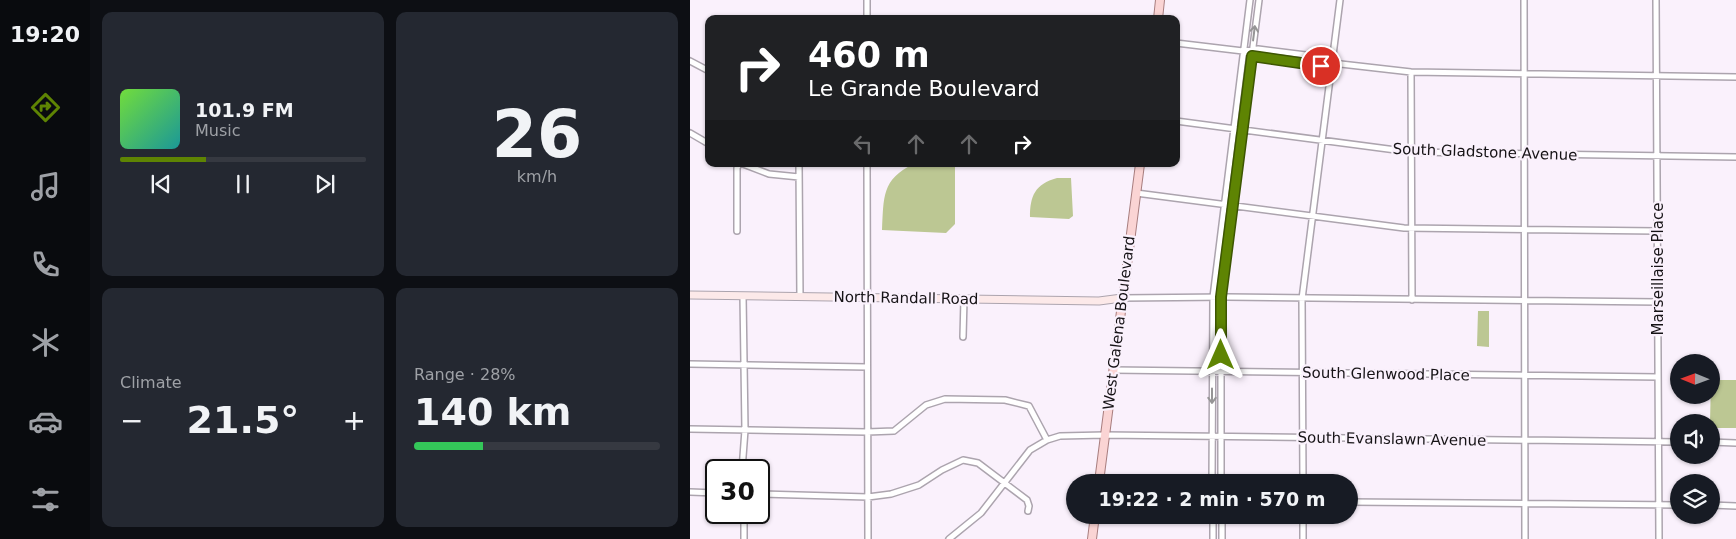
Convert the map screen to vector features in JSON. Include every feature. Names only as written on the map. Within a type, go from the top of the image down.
[{"type":"main road","points":[[1158,15],[1160,0]]},
{"type":"main road","name":"West Galena Boulevard","points":[[1100,474],[1140,167]]},
{"type":"main road","name":"North Randall Road","points":[[690,295],[1099,301],[1122,298]]},
{"type":"main road","points":[[1092,539],[1094,524]]},
{"type":"street","points":[[867,0],[867,15]]},
{"type":"street","points":[[1212,474],[1213,297],[1250,0]]},
{"type":"street","points":[[1221,474],[1221,297],[1259,0]]},
{"type":"street","points":[[1303,474],[1302,299],[1340,0]]},
{"type":"street","points":[[1524,0],[1525,539]]},
{"type":"street","name":"Marseillaise Place","points":[[1656,0],[1659,539]]},
{"type":"street","points":[[1180,43],[1243,51],[1321,66],[1332,63],[1411,72],[1736,77]]},
{"type":"street","points":[[1252,53],[1258,49],[1322,57],[1332,63]]},
{"type":"street","points":[[690,61],[705,68]]},
{"type":"street","points":[[1411,72],[1412,300]]},
{"type":"street","name":"South Gladstone Avenue","points":[[1180,122],[1411,152],[1736,157]]},
{"type":"street","points":[[690,133],[705,142]]},
{"type":"street","points":[[738,231],[739,167]]},
{"type":"street","points":[[749,167],[769,174],[799,177]]},
{"type":"street","points":[[799,167],[800,297]]},
{"type":"street","points":[[867,167],[868,539]]},
{"type":"street","points":[[1136,193],[1411,229],[1525,228],[1657,231]]},
{"type":"street","points":[[743,296],[743,459]]},
{"type":"street","points":[[1122,298],[1221,297],[1658,302]]},
{"type":"street","points":[[963,337],[964,299]]},
{"type":"street","points":[[690,364],[867,367]]},
{"type":"street","name":"South Glenwood Place","points":[[1113,370],[1658,377]]},
{"type":"street","points":[[690,429],[894,431],[926,405],[945,399],[1005,400],[1029,406],[1047,440],[1030,450],[981,513],[949,539]]},
{"type":"street","name":"South Evanslawn Avenue","points":[[1047,440],[1060,436],[1105,435],[1670,442]]},
{"type":"street","points":[[1720,442],[1736,443]]},
{"type":"street","points":[[770,494],[868,497],[891,494],[919,485],[942,470],[963,460],[978,463],[1027,500],[1028,511]]},
{"type":"street","points":[[690,492],[705,493]]},
{"type":"street","points":[[1358,502],[1670,505]]},
{"type":"street","points":[[1720,505],[1736,506]]},
{"type":"street","points":[[744,524],[744,539]]},
{"type":"street","points":[[1213,524],[1213,539]]},
{"type":"street","points":[[1222,524],[1222,539]]},
{"type":"street","points":[[1302,524],[1303,539]]},
{"type":"green space","points":[[908,167],[955,167],[955,224],[946,233],[882,230],[886,191],[895,176]]},
{"type":"green space","points":[[1057,178],[1071,178],[1073,216],[1069,219],[1030,217],[1031,203],[1035,192],[1039,187]]},
{"type":"green space","points":[[1478,311],[1489,311],[1489,347],[1477,346]]},
{"type":"green space","points":[[1720,380],[1736,380],[1736,428],[1720,428],[1720,414],[1710,414],[1710,404],[1720,404]]},
{"type":"route","points":[[1221,355],[1221,297],[1252,56],[1321,66]]}]
